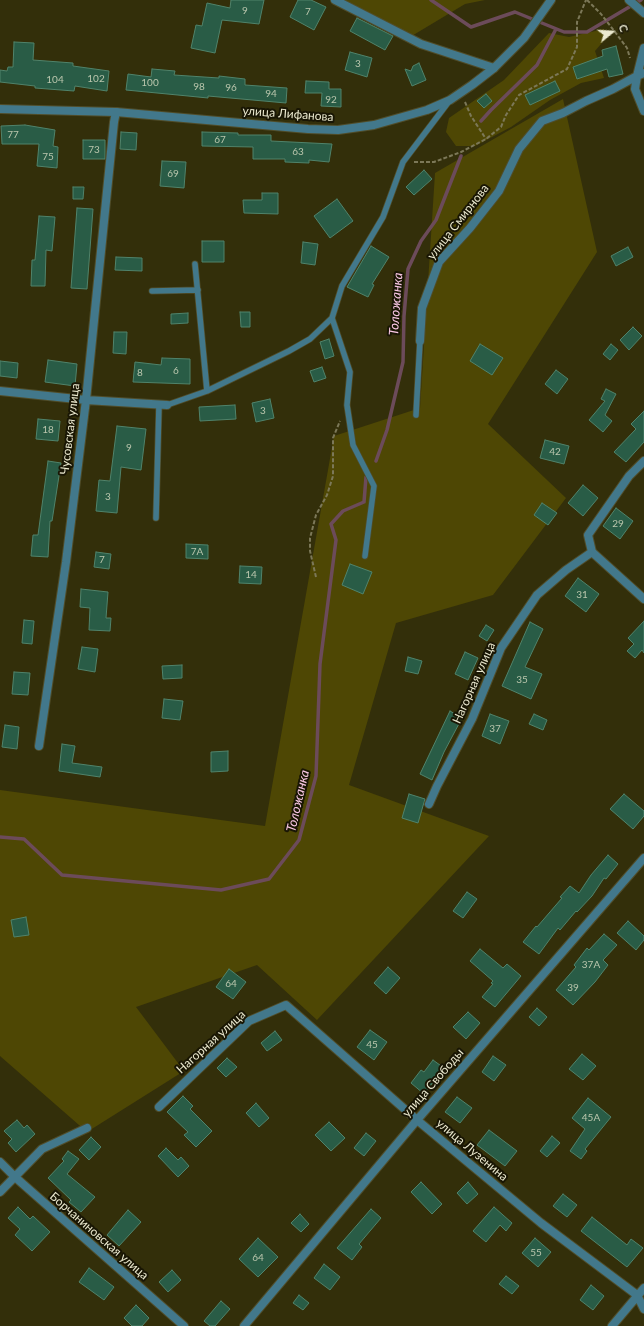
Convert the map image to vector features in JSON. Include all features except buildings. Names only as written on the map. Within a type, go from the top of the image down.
[{"type":"street","points":[[335,0],[421,44],[494,68]]},
{"type":"street","name":"улица Лифанова","points":[[0,109],[116,112],[308,129],[338,130],[374,125],[427,110],[450,100],[472,85],[494,68],[524,38],[551,0]]},
{"type":"street","points":[[629,0],[644,13]]},
{"type":"street","points":[[644,48],[640,74],[635,89],[644,111]]},
{"type":"street","name":"улица Смирнова","points":[[420,341],[422,308],[439,262],[470,228],[499,191],[519,149],[542,121],[612,90],[640,74]]},
{"type":"street","name":"Чусовская улица","points":[[39,746],[66,562],[86,400],[116,112]]},
{"type":"street","points":[[0,391],[86,400],[163,405]]},
{"type":"street","points":[[644,461],[630,476],[588,535],[592,552],[644,599]]},
{"type":"street","name":"Нагорная улица","points":[[429,804],[472,719],[501,648],[537,595],[566,570],[592,552]]},
{"type":"street","name":"улица Свободы","points":[[244,1326],[418,1120],[644,858]]},
{"type":"street","name":"Нагорная улица","points":[[159,1106],[249,1020],[286,1005]]},
{"type":"street","name":"улица Лузенина","points":[[286,1005],[418,1120],[541,1223],[637,1295],[644,1309]]},
{"type":"street","points":[[0,1192],[42,1149],[87,1128]]},
{"type":"street","name":"Борчаниновская улица","points":[[0,1162],[15,1177],[184,1326]]},
{"type":"street","points":[[612,1326],[644,1288]]},
{"type":"lane","points":[[156,518],[163,405],[207,391],[289,351],[310,339],[332,318],[342,286],[383,217],[403,162],[441,114],[450,100]]},
{"type":"lane","points":[[195,264],[207,391]]},
{"type":"lane","points":[[152,291],[198,290]]},
{"type":"lane","points":[[332,318],[350,372],[347,405],[353,445],[374,486],[365,556]]},
{"type":"lane","points":[[416,414],[420,341]]},
{"type":"path","points":[[403,162],[434,162],[461,152],[486,138],[501,127],[506,115],[520,95],[567,69],[577,46],[577,22],[586,0],[601,14],[627,48],[640,74]]},
{"type":"path","points":[[464,101],[471,116],[486,138]]},
{"type":"path","points":[[316,577],[310,551],[310,538],[316,515],[327,495],[333,476],[333,438],[347,405]]},
{"type":"shaded area","points":[[340,0],[485,0],[465,4],[410,37]]},
{"type":"shaded area","points":[[604,29],[607,37],[595,51],[604,78],[581,83],[550,100],[511,127],[475,146],[456,146],[446,132],[449,118],[504,80],[549,33],[569,37]]},
{"type":"shaded area","points":[[563,99],[597,252],[488,424],[566,498],[493,595],[396,623],[349,785],[489,836],[317,1020],[257,965],[136,1007],[184,1071],[87,1132],[0,1056],[0,790],[265,826],[334,436],[420,408],[435,173]]},
{"type":"waterway","points":[[431,0],[471,27],[515,12],[564,32],[587,32],[641,0]]},
{"type":"waterway","name":"Толожанка","points":[[481,121],[537,65],[556,29]]},
{"type":"waterway","name":"Толожанка","points":[[376,461],[387,430],[403,362],[404,316],[408,269],[421,241],[436,220],[461,156]]},
{"type":"waterway","name":"Толожанка","points":[[0,837],[24,839],[62,875],[221,890],[269,879],[299,840],[316,776],[320,664],[336,540],[331,524],[343,511],[364,502],[366,477]]}]
